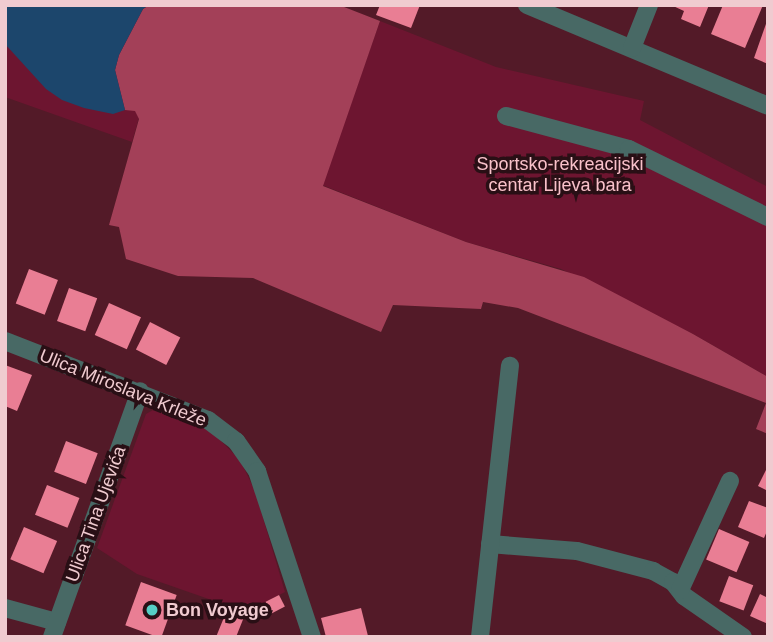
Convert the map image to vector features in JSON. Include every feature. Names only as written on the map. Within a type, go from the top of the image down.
[{"type":"street","points":[[527,5],[768,106]]},
{"type":"street","points":[[632,48],[649,5]]},
{"type":"street","points":[[506,116],[629,149],[768,217]]},
{"type":"street","name":"Ulica Miroslava Krleže","points":[[5,341],[140,391],[208,420],[236,441],[257,471],[312,637]]},
{"type":"street","points":[[480,637],[510,366]]},
{"type":"street","name":"Ulica Tina Ujevića","points":[[55,629],[140,391]]},
{"type":"street","points":[[680,590],[730,481]]},
{"type":"street","points":[[490,544],[578,551],[653,571],[673,582],[743,637]]},
{"type":"street","points":[[5,608],[55,629]]},
{"type":"green space","points":[[5,5],[149,5],[143,9],[115,70],[139,118],[132,142],[5,97]]},
{"type":"green space","name":"Sportsko-rekreacijski centar Lijeva bara","points":[[380,21],[496,67],[644,101],[640,120],[768,187],[768,377],[693,334],[561,269],[466,242],[322,185]]},
{"type":"green space","points":[[153,410],[192,421],[215,435],[240,460],[255,491],[285,592],[246,612],[137,574],[97,548],[146,414]]},
{"type":"shaded area","points":[[149,5],[339,5],[380,21],[323,186],[466,242],[584,277],[693,334],[768,377],[768,434],[756,429],[766,403],[518,308],[483,302],[481,309],[393,305],[381,332],[253,278],[178,276],[126,259],[119,227],[109,225],[139,119],[135,111],[125,110],[115,70],[119,55],[143,9]]},
{"type":"water","points":[[5,5],[149,5],[143,9],[119,55],[115,70],[125,110],[113,114],[84,108],[62,100],[46,89],[5,44]]},
{"type":"building","points":[[380,5],[420,5],[411,28],[376,15]]},
{"type":"building","points":[[671,5],[709,5],[700,27],[681,19],[684,11]]},
{"type":"building","points":[[723,5],[763,5],[745,48],[711,34]]},
{"type":"building","points":[[768,21],[768,64],[754,58]]},
{"type":"building","points":[[29,269],[58,280],[45,315],[16,304]]},
{"type":"building","points":[[69,288],[97,298],[85,331],[57,321]]},
{"type":"building","points":[[109,303],[141,317],[127,349],[95,335]]},
{"type":"building","points":[[150,322],[180,337],[166,365],[136,350]]},
{"type":"building","points":[[5,365],[32,375],[17,411],[5,406]]},
{"type":"building","points":[[66,441],[98,453],[86,484],[54,472]]},
{"type":"building","points":[[768,466],[768,491],[758,486]]},
{"type":"building","points":[[47,485],[79,498],[67,528],[35,515]]},
{"type":"building","points":[[749,501],[768,508],[768,529],[764,538],[738,527]]},
{"type":"building","points":[[24,527],[57,541],[43,573],[10,559]]},
{"type":"building","points":[[719,529],[749,542],[736,572],[706,559]]},
{"type":"building","points":[[729,576],[753,585],[744,611],[719,601]]},
{"type":"building","name":"Bon Voyage","points":[[141,582],[177,595],[161,637],[125,625]]},
{"type":"building","points":[[760,594],[768,598],[768,624],[750,616]]},
{"type":"building","points":[[279,595],[285,607],[272,613],[266,602]]},
{"type":"building","points":[[229,605],[246,612],[236,637],[216,637]]},
{"type":"building","points":[[361,608],[368,636],[326,637],[321,618]]},
{"type":"place","name":"Bon Voyage","points":[[152,610]]}]
